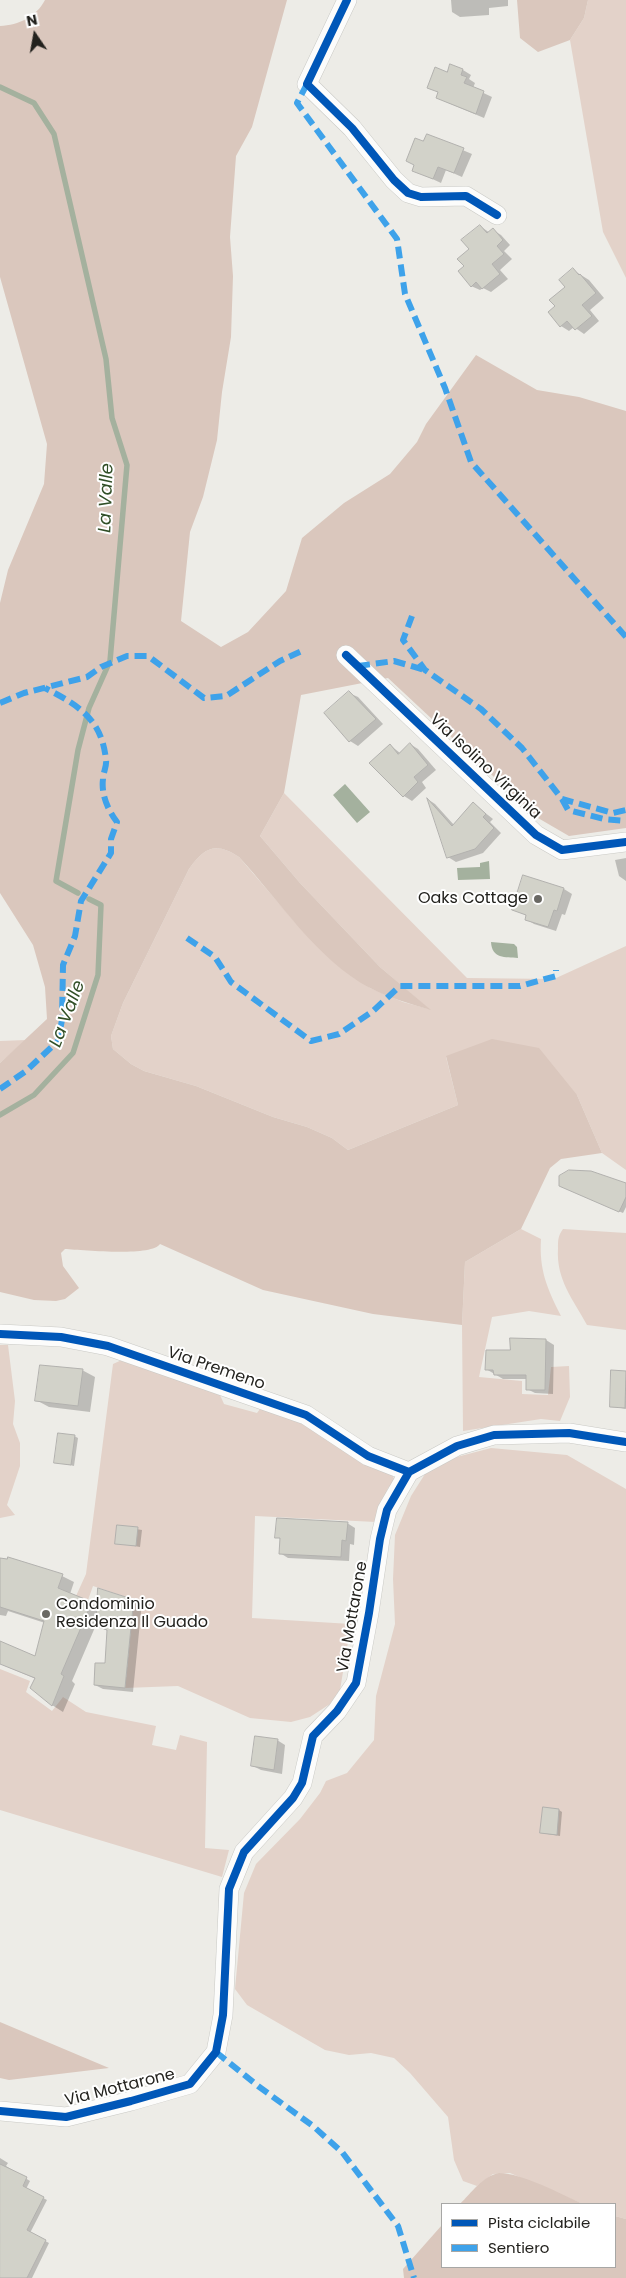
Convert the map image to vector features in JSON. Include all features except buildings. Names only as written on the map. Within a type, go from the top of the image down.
[{"type":"street","points":[[347,0],[307,84],[352,128],[394,180],[408,193],[421,197],[466,196],[497,215]]},
{"type":"street","name":"Via Isolino Virginia","points":[[346,655],[536,835],[562,850],[626,842]]},
{"type":"street","name":"Via Premeno","points":[[0,1334],[61,1337],[108,1346],[306,1414],[368,1456],[409,1472]]},
{"type":"street","points":[[409,1472],[458,1446],[494,1435],[569,1433],[626,1442]]},
{"type":"street","name":"Via Mottarone","points":[[0,2111],[66,2117],[131,2101],[190,2084],[216,2052],[223,2015],[230,1889],[244,1852],[293,1798],[302,1782],[313,1736],[337,1711],[356,1683],[380,1539],[387,1510],[409,1472]]},
{"type":"shaded area","points":[[45,0],[287,0],[252,127],[236,156],[230,237],[233,276],[231,337],[222,392],[217,440],[203,497],[190,532],[181,621],[221,647],[248,632],[286,591],[302,538],[344,503],[390,474],[417,442],[426,424],[476,355],[537,390],[579,397],[626,411],[626,828],[569,836],[538,818],[388,678],[301,695],[284,793],[260,836],[300,883],[380,967],[431,1010],[385,995],[351,976],[316,946],[239,857],[231,852],[217,848],[205,852],[189,869],[123,1003],[111,1036],[113,1049],[131,1064],[144,1071],[196,1086],[273,1117],[307,1127],[332,1138],[348,1150],[458,1105],[446,1056],[492,1039],[539,1048],[577,1095],[602,1153],[561,1159],[550,1168],[521,1229],[465,1262],[462,1325],[373,1314],[263,1290],[160,1244],[154,1248],[131,1252],[65,1249],[61,1253],[63,1266],[79,1288],[65,1299],[56,1301],[34,1300],[0,1292],[0,1063],[47,1019],[45,987],[33,945],[0,893],[0,603],[8,570],[44,484],[47,444],[0,277],[0,26],[14,24],[26,19],[37,11]]},
{"type":"shaded area","points":[[517,0],[588,0],[584,18],[570,40],[538,52],[520,38]]},
{"type":"shaded area","points":[[588,0],[626,0],[626,278],[603,232],[570,40],[584,18]]},
{"type":"shaded area","points":[[345,784],[370,812],[357,823],[333,795]]},
{"type":"shaded area","points":[[284,793],[467,978],[554,979],[626,946],[626,1170],[602,1153],[577,1095],[446,1057],[458,1105],[348,1150],[332,1138],[307,1127],[273,1117],[196,1086],[144,1071],[131,1064],[113,1049],[111,1036],[123,1003],[189,869],[205,852],[217,848],[231,852],[239,857],[294,921],[370,988],[403,1002],[429,1009],[380,967],[300,883],[260,836]]},
{"type":"shaded area","points":[[489,861],[490,879],[458,880],[457,868],[480,867],[480,863]]},
{"type":"shaded area","points":[[491,942],[514,944],[517,947],[518,958],[500,956],[494,952]]},
{"type":"shaded area","points":[[26,1040],[0,1063],[0,1041]]},
{"type":"shaded area","points":[[521,1229],[541,1239],[541,1260],[545,1279],[561,1316],[529,1311],[492,1317],[479,1377],[522,1381],[522,1394],[548,1395],[551,1367],[569,1366],[570,1397],[560,1421],[541,1419],[463,1431],[462,1325],[465,1262]]},
{"type":"shaded area","points":[[563,1229],[626,1233],[626,1330],[587,1325],[566,1289],[560,1270],[558,1240]]},
{"type":"shaded area","points":[[0,1345],[8,1345],[15,1401],[13,1424],[20,1443],[20,1466],[7,1505],[15,1515],[0,1518]]},
{"type":"shaded area","points":[[124,1359],[217,1388],[224,1404],[257,1413],[260,1409],[310,1424],[391,1472],[395,1481],[388,1488],[376,1522],[255,1516],[252,1618],[351,1624],[340,1690],[330,1704],[310,1717],[291,1722],[250,1718],[178,1686],[125,1688],[133,1607],[132,1599],[93,1586],[88,1600],[76,1596],[86,1574],[113,1364]]},
{"type":"shaded area","points":[[491,1448],[567,1455],[626,1489],[626,2219],[616,2216],[616,2203],[581,2203],[510,2173],[493,2174],[477,2186],[463,2181],[454,2160],[448,2117],[410,2073],[394,2058],[371,2053],[349,2055],[325,2050],[247,2005],[235,1989],[244,1893],[256,1864],[300,1819],[320,1793],[326,1781],[347,1773],[374,1740],[376,1696],[395,1624],[393,1579],[395,1535],[411,1496],[425,1474],[453,1458]]},
{"type":"shaded area","points":[[0,1669],[30,1681],[26,1692],[52,1711],[63,1697],[86,1712],[156,1726],[152,1745],[176,1750],[180,1735],[207,1742],[205,1848],[229,1850],[222,1877],[0,1810]]},
{"type":"shaded area","points":[[0,2022],[109,2068],[9,2080],[0,2078]]},
{"type":"shaded area","points":[[499,2173],[519,2176],[581,2203],[461,2203],[483,2181]]},
{"type":"shaded area","points":[[616,2216],[626,2219],[626,2278],[404,2278],[403,2269],[441,2226],[441,2268],[616,2268]]},
{"type":"waterway","name":"La Valle","points":[[0,87],[34,103],[54,134],[106,359],[112,418],[127,465],[110,661],[89,708],[78,750],[56,881],[78,893]]},
{"type":"waterway","name":"La Valle","points":[[0,1115],[34,1095],[73,1053],[98,975],[101,905],[89,899]]},
{"type":"marked path","points":[[307,84],[297,103],[397,239],[405,294],[445,388],[471,462],[626,637]]},
{"type":"marked path","points":[[412,616],[403,640],[425,670],[481,709],[522,748],[562,799],[613,813],[626,810]]},
{"type":"marked path","points":[[0,703],[24,693],[87,677],[101,667],[127,656],[148,656],[204,698],[226,696],[280,661],[304,650]]},
{"type":"marked path","points":[[358,666],[394,661],[425,670]]},
{"type":"marked path","points":[[0,1089],[26,1071],[58,1041],[62,1020],[63,965],[75,936],[81,901],[111,853],[111,839],[117,822],[104,796],[103,777],[106,760],[104,746],[94,724],[78,707],[45,688]]},
{"type":"marked path","points":[[562,799],[568,810],[604,819],[626,821]]},
{"type":"marked path","points":[[187,938],[215,957],[231,982],[311,1041],[339,1034],[373,1011],[400,986],[520,986],[556,976],[556,970]]},
{"type":"marked path","points":[[216,2052],[258,2086],[313,2126],[342,2152],[398,2226],[414,2278]]},
{"type":"cycle path","points":[[347,0],[307,84],[352,128],[394,180],[408,193],[421,197],[466,196],[497,215]]},
{"type":"cycle path","points":[[346,655],[536,835],[562,850],[626,842]]},
{"type":"cycle path","points":[[0,1334],[61,1337],[108,1346],[306,1415],[368,1456],[409,1472]]},
{"type":"cycle path","points":[[0,2111],[66,2117],[131,2101],[190,2084],[216,2052],[223,2015],[229,1889],[244,1852],[293,1798],[302,1783],[313,1736],[337,1711],[356,1683],[380,1539],[387,1510],[409,1472],[457,1446],[494,1435],[569,1433],[626,1442]]},
{"type":"place","name":"Oaks Cottage","points":[[538,899]]},
{"type":"place","name":"Condominio Residenza Il Guado","points":[[46,1614]]}]
